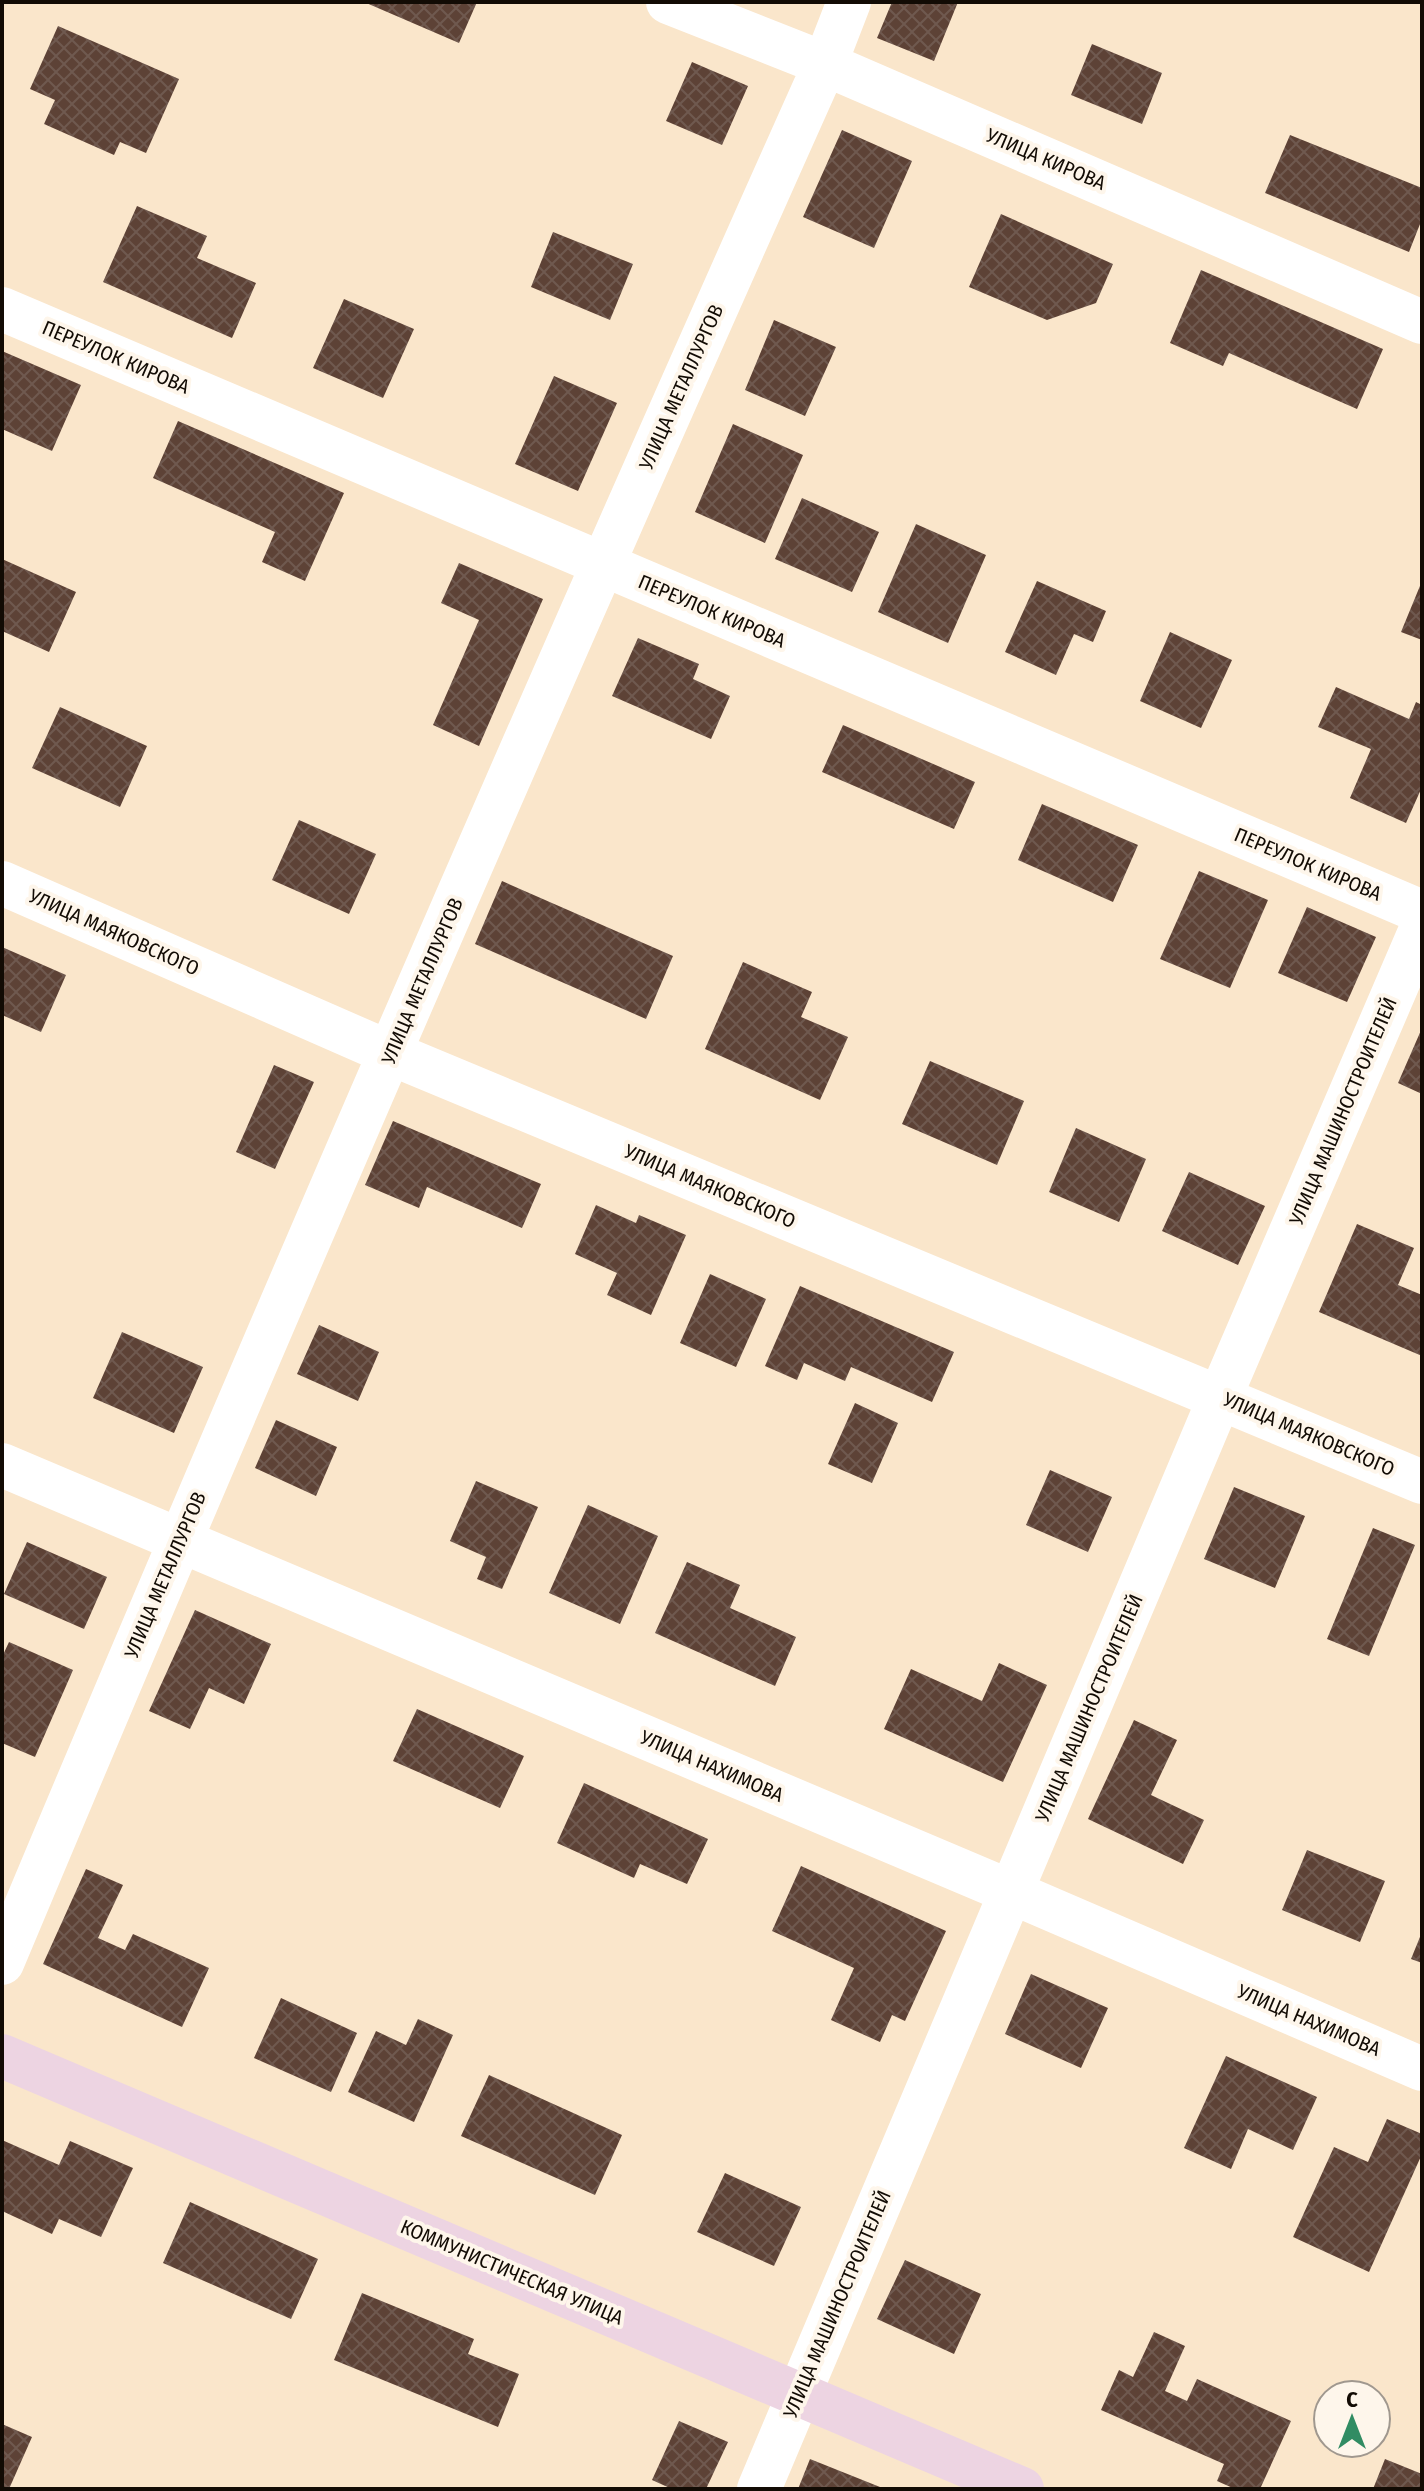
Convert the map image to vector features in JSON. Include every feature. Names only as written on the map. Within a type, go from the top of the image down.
[{"type":"street","name":"УЛИЦА КИРОВА","points":[[668,2],[825,64],[1422,322]]},
{"type":"street","name":"УЛИЦА МЕТАЛЛУРГОВ","points":[[2,1963],[179,1541],[601,564],[825,64],[849,2]]},
{"type":"street","name":"ПЕРЕУЛОК КИРОВА","points":[[2,309],[1422,912]]},
{"type":"street","name":"УЛИЦА МАЯКОВСКОГО","points":[[2,883],[390,1053],[1422,1482]]},
{"type":"street","name":"УЛИЦА МАШИНОСТРОИТЕЛЕЙ","points":[[759,2489],[1422,927]]},
{"type":"street","name":"УЛИЦА НАХИМОВА","points":[[2,1465],[1422,2069]]},
{"type":"street","name":"КОММУНИСТИЧЕСКАЯ УЛИЦА","points":[[2,2056],[1022,2489]]},
{"type":"building","points":[[364,2],[477,2],[459,43]]},
{"type":"building","points":[[892,2],[958,2],[934,61],[877,38]]},
{"type":"building","points":[[58,26],[179,79],[146,153],[120,142],[114,155],[44,124],[55,100],[30,89]]},
{"type":"building","points":[[1092,44],[1162,73],[1142,124],[1071,95]]},
{"type":"building","points":[[692,62],[748,86],[722,145],[666,121]]},
{"type":"building","points":[[842,130],[912,161],[874,248],[803,217]]},
{"type":"building","points":[[1290,135],[1422,188],[1422,219],[1409,252],[1265,193]]},
{"type":"building","points":[[137,206],[207,236],[197,258],[256,283],[232,338],[103,282]]},
{"type":"building","points":[[1001,214],[1113,264],[1096,303],[1047,320],[969,287]]},
{"type":"building","points":[[553,232],[633,264],[610,320],[531,287]]},
{"type":"building","points":[[1201,270],[1383,349],[1357,409],[1229,353],[1223,366],[1170,343]]},
{"type":"building","points":[[344,299],[414,329],[383,398],[313,368]]},
{"type":"building","points":[[774,320],[836,347],[805,416],[745,390]]},
{"type":"building","points":[[2,351],[81,385],[52,451],[2,429]]},
{"type":"building","points":[[554,376],[617,403],[578,491],[515,464]]},
{"type":"building","points":[[178,421],[344,493],[305,581],[262,562],[275,532],[153,478]]},
{"type":"building","points":[[733,424],[803,455],[765,543],[695,512]]},
{"type":"building","points":[[802,498],[879,532],[852,592],[775,559]]},
{"type":"building","points":[[916,524],[986,555],[948,643],[878,612]]},
{"type":"building","points":[[2,559],[76,592],[49,652],[2,631]]},
{"type":"building","points":[[459,563],[543,599],[479,746],[433,725],[479,620],[441,603]]},
{"type":"building","points":[[1037,581],[1106,611],[1093,642],[1074,634],[1056,675],[1005,652]]},
{"type":"building","points":[[1422,581],[1422,640],[1401,632]]},
{"type":"building","points":[[1170,632],[1232,660],[1201,728],[1140,701]]},
{"type":"building","points":[[638,638],[699,664],[693,679],[730,696],[711,739],[612,696]]},
{"type":"building","points":[[1336,687],[1409,719],[1416,702],[1422,705],[1422,787],[1406,823],[1350,798],[1371,749],[1318,727]]},
{"type":"building","points":[[60,707],[147,746],[120,807],[32,768]]},
{"type":"building","points":[[843,725],[975,782],[954,829],[822,772]]},
{"type":"building","points":[[1042,804],[1138,845],[1113,902],[1018,860]]},
{"type":"building","points":[[299,820],[376,854],[349,914],[272,880]]},
{"type":"building","points":[[1199,871],[1268,900],[1230,988],[1160,959]]},
{"type":"building","points":[[502,881],[673,956],[646,1019],[475,944]]},
{"type":"building","points":[[1307,907],[1376,937],[1347,1002],[1278,973]]},
{"type":"building","points":[[2,947],[66,975],[41,1032],[2,1015]]},
{"type":"building","points":[[743,962],[812,992],[801,1017],[848,1037],[820,1100],[705,1049]]},
{"type":"building","points":[[1422,1028],[1422,1094],[1398,1083]]},
{"type":"building","points":[[930,1061],[1024,1101],[997,1165],[902,1124]]},
{"type":"building","points":[[274,1065],[314,1082],[275,1169],[236,1152]]},
{"type":"building","points":[[393,1121],[541,1184],[522,1228],[427,1187],[419,1208],[365,1185]]},
{"type":"building","points":[[1076,1128],[1146,1159],[1119,1222],[1049,1192]]},
{"type":"building","points":[[1189,1172],[1265,1206],[1238,1265],[1162,1231]]},
{"type":"building","points":[[596,1205],[636,1223],[639,1215],[686,1235],[651,1315],[607,1295],[617,1273],[575,1254]]},
{"type":"building","points":[[1357,1224],[1414,1248],[1398,1285],[1422,1295],[1422,1356],[1319,1312]]},
{"type":"building","points":[[710,1274],[766,1299],[736,1367],[680,1343]]},
{"type":"building","points":[[800,1286],[954,1352],[932,1402],[851,1367],[845,1381],[804,1363],[797,1380],[765,1366]]},
{"type":"building","points":[[319,1325],[379,1352],[358,1401],[297,1374]]},
{"type":"building","points":[[122,1332],[203,1367],[174,1433],[93,1398]]},
{"type":"building","points":[[855,1403],[898,1423],[872,1483],[828,1464]]},
{"type":"building","points":[[276,1420],[337,1447],[316,1496],[255,1468]]},
{"type":"building","points":[[1050,1470],[1112,1497],[1088,1552],[1026,1525]]},
{"type":"building","points":[[476,1481],[538,1507],[502,1589],[477,1579],[486,1557],[450,1541]]},
{"type":"building","points":[[1234,1487],[1305,1516],[1275,1588],[1204,1559]]},
{"type":"building","points":[[588,1505],[658,1536],[620,1624],[549,1593]]},
{"type":"building","points":[[1373,1528],[1415,1545],[1369,1656],[1327,1639]]},
{"type":"building","points":[[27,1542],[107,1577],[84,1629],[4,1594]]},
{"type":"building","points":[[687,1562],[740,1585],[730,1608],[796,1637],[775,1686],[655,1633]]},
{"type":"building","points":[[195,1610],[271,1644],[244,1704],[209,1688],[190,1729],[149,1711]]},
{"type":"building","points":[[9,1642],[73,1670],[35,1757],[2,1743],[2,1657]]},
{"type":"building","points":[[999,1663],[1047,1685],[1003,1782],[884,1729],[911,1669],[982,1701]]},
{"type":"building","points":[[417,1709],[524,1756],[500,1808],[393,1761]]},
{"type":"building","points":[[1134,1720],[1177,1740],[1151,1795],[1204,1820],[1183,1864],[1088,1819]]},
{"type":"building","points":[[584,1783],[708,1839],[687,1884],[640,1864],[634,1878],[557,1843]]},
{"type":"building","points":[[1307,1850],[1385,1881],[1360,1942],[1282,1910]]},
{"type":"building","points":[[801,1866],[946,1931],[905,2021],[892,2015],[880,2042],[831,2020],[854,1968],[772,1931]]},
{"type":"building","points":[[86,1869],[123,1885],[98,1938],[125,1950],[133,1934],[209,1968],[182,2027],[43,1964]]},
{"type":"building","points":[[1422,1932],[1422,1963],[1411,1959]]},
{"type":"building","points":[[1031,1974],[1108,2008],[1081,2068],[1005,2034]]},
{"type":"building","points":[[281,1998],[357,2033],[331,2092],[254,2058]]},
{"type":"building","points":[[418,2019],[453,2035],[414,2122],[348,2092],[376,2031],[406,2045]]},
{"type":"building","points":[[1226,2056],[1317,2097],[1293,2150],[1248,2129],[1231,2169],[1184,2148]]},
{"type":"building","points":[[489,2075],[622,2135],[595,2195],[461,2136]]},
{"type":"building","points":[[1387,2119],[1422,2134],[1422,2154],[1369,2272],[1293,2237],[1334,2147],[1368,2162]]},
{"type":"building","points":[[2,2140],[59,2165],[70,2141],[133,2168],[101,2237],[59,2219],[52,2234],[2,2211]]},
{"type":"building","points":[[725,2173],[801,2207],[774,2266],[697,2232]]},
{"type":"building","points":[[190,2202],[318,2259],[291,2319],[163,2263]]},
{"type":"building","points":[[905,2260],[981,2294],[954,2354],[877,2319]]},
{"type":"building","points":[[362,2293],[474,2339],[468,2354],[519,2374],[498,2427],[334,2360]]},
{"type":"building","points":[[1154,2332],[1185,2346],[1165,2391],[1187,2401],[1197,2379],[1291,2421],[1260,2489],[1235,2489],[1217,2481],[1224,2464],[1101,2410],[1119,2370],[1133,2377]]},
{"type":"building","points":[[679,2421],[728,2442],[706,2489],[672,2489],[652,2480]]},
{"type":"building","points":[[2,2424],[32,2437],[9,2489],[2,2489]]},
{"type":"building","points":[[810,2459],[885,2489],[798,2489]]},
{"type":"building","points":[[1385,2459],[1422,2474],[1422,2489],[1373,2489]]}]
